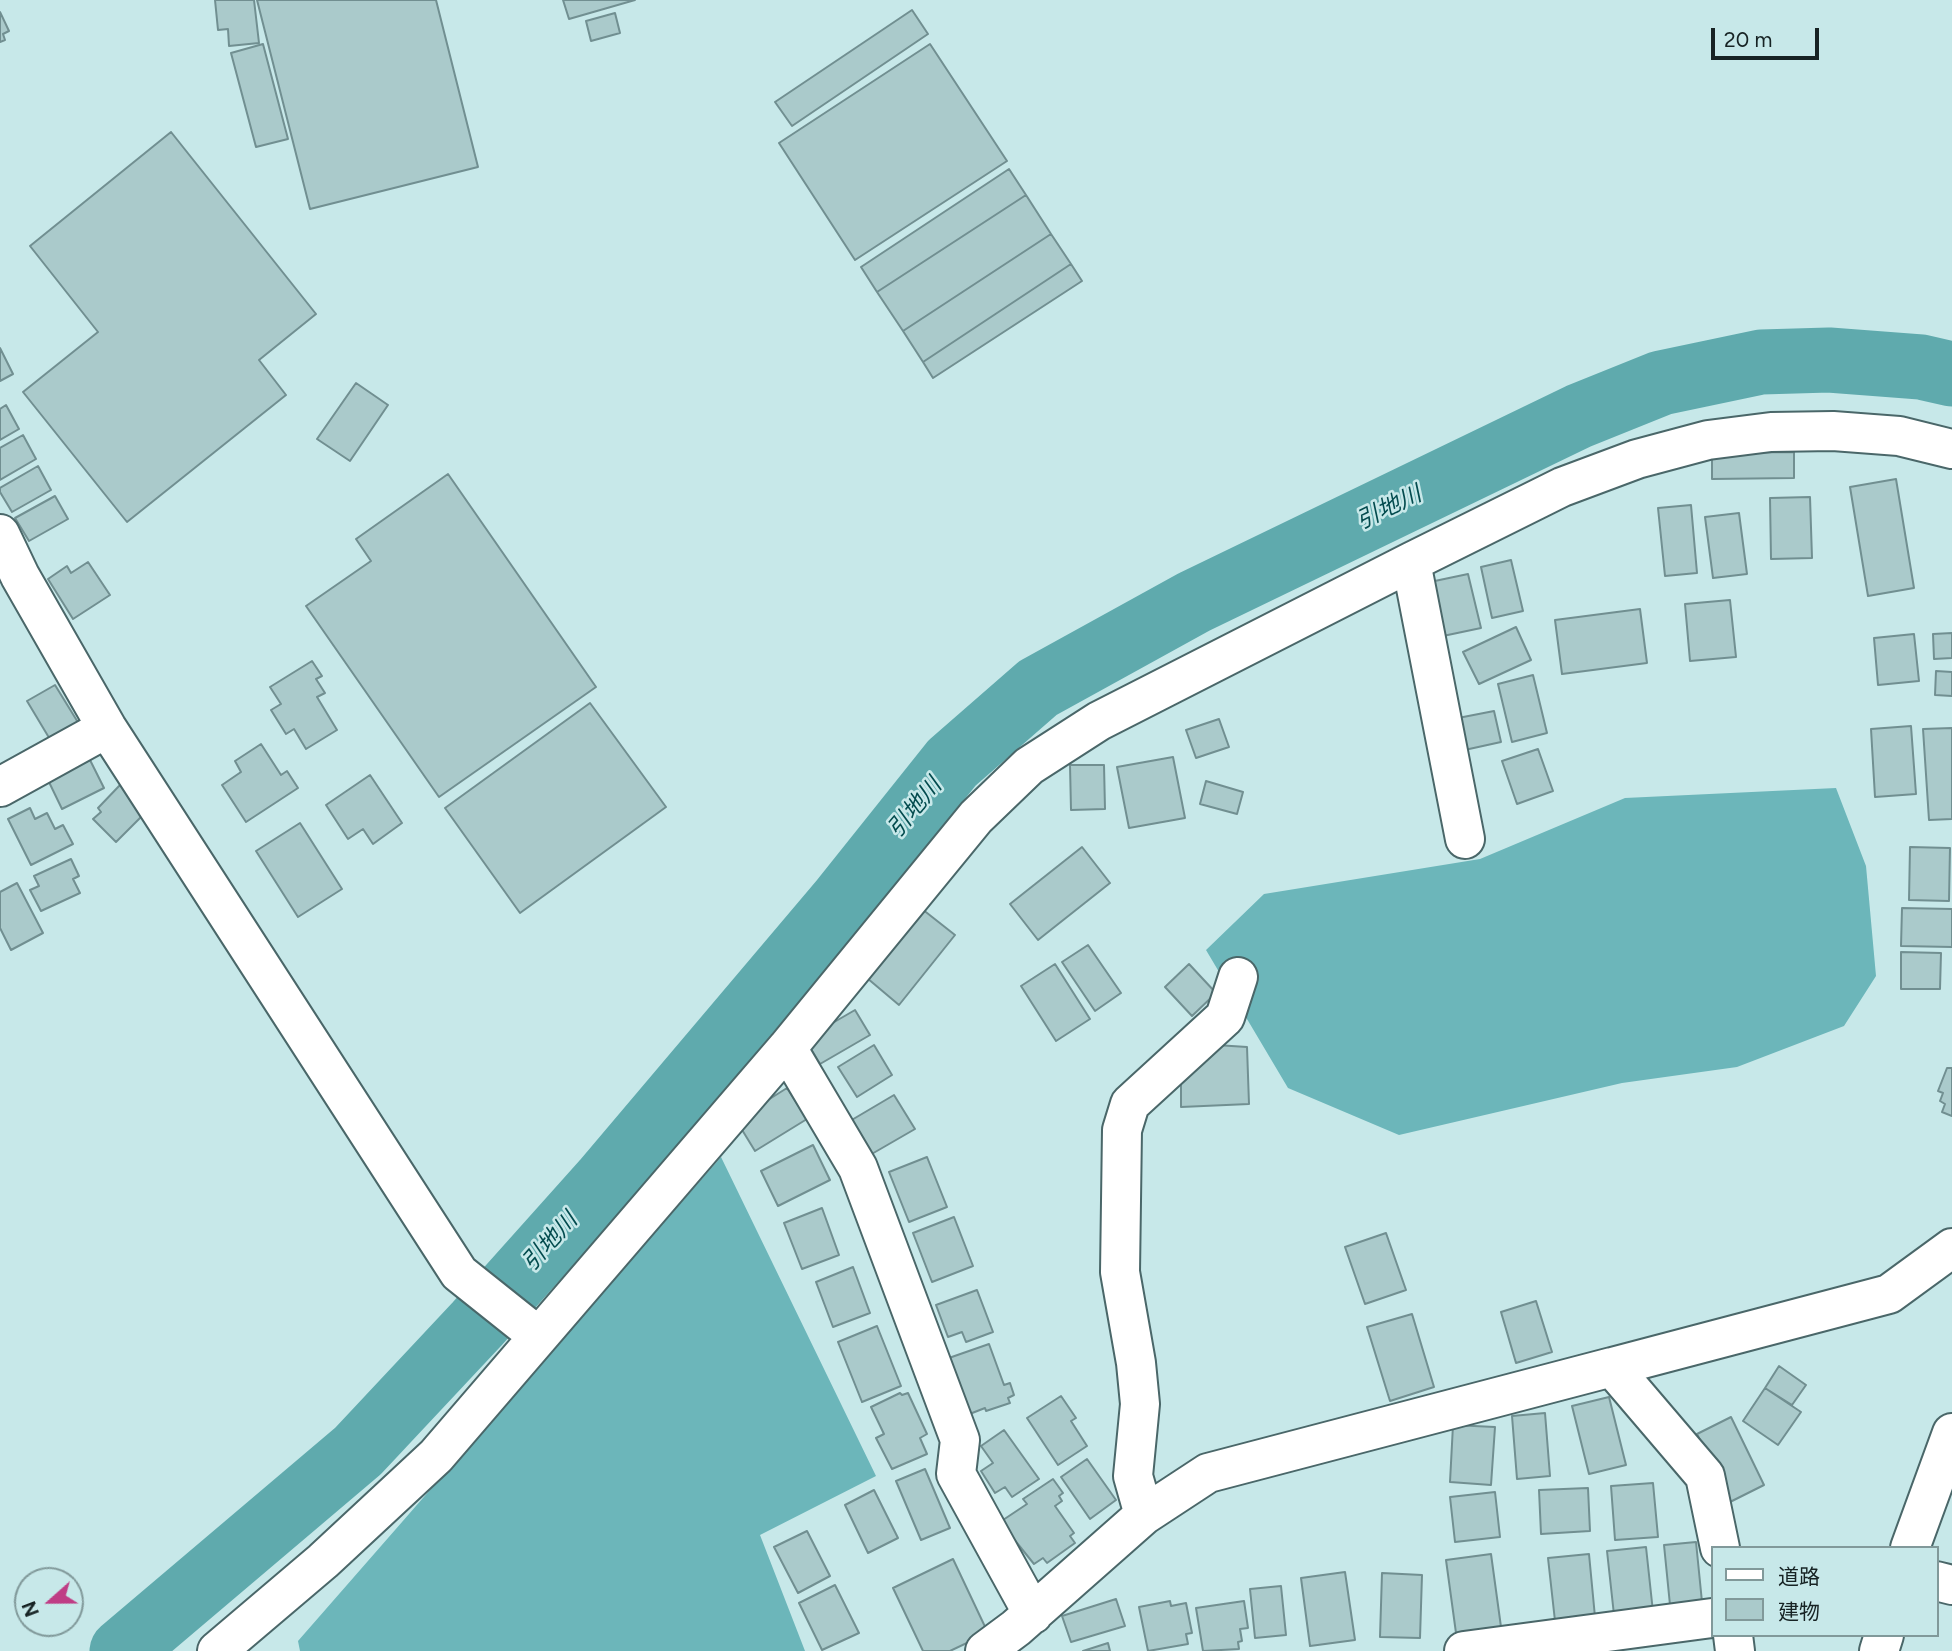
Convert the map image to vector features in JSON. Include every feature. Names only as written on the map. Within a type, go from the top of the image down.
[{"type":"street","points":[[218,1651],[323,1561],[436,1456],[531,1331],[786,1048],[975,817],[1029,766],[1099,721],[1411,562],[1562,487],[1637,459],[1708,439],[1771,432],[1833,431],[1899,436],[1952,449]]},
{"type":"street","points":[[0,534],[20,576],[107,728],[459,1273],[531,1331]]},
{"type":"street","points":[[1411,562],[1465,839]]},
{"type":"street","points":[[0,788],[107,728]]},
{"type":"street","points":[[1144,1515],[1133,1476],[1140,1404],[1136,1363],[1120,1272],[1122,1130],[1130,1104],[1225,1017],[1238,977]]},
{"type":"street","points":[[786,1048],[858,1168],[960,1440],[956,1474],[1024,1631]]},
{"type":"street","points":[[985,1651],[1024,1631],[1144,1515],[1208,1474],[1889,1294],[1952,1248]]},
{"type":"street","points":[[1612,1367],[1704,1476],[1720,1546]]},
{"type":"street","points":[[1911,1546],[1952,1433]]},
{"type":"street","points":[[1464,1651],[1710,1618]]},
{"type":"shaded area","points":[[1836,788],[1866,866],[1876,976],[1844,1026],[1737,1067],[1622,1083],[1399,1135],[1288,1088],[1206,950],[1264,894],[1480,859],[1625,798]]},
{"type":"shaded area","points":[[721,1157],[876,1476],[760,1535],[805,1651],[300,1651],[298,1641]]},
{"type":"building","points":[[215,0],[254,0],[259,43],[229,46],[228,29],[218,30]]},
{"type":"building","points":[[257,0],[436,0],[478,167],[310,209]]},
{"type":"building","points":[[563,0],[635,0],[569,19]]},
{"type":"building","points":[[912,10],[928,34],[792,126],[775,102]]},
{"type":"building","points":[[0,12],[9,31],[3,34],[5,40],[0,42]]},
{"type":"building","points":[[615,13],[620,33],[591,41],[586,21]]},
{"type":"building","points":[[263,44],[288,139],[256,147],[231,53]]},
{"type":"building","points":[[930,44],[1007,161],[855,260],[779,143]]},
{"type":"building","points":[[171,132],[316,314],[259,360],[286,395],[127,522],[23,392],[98,332],[30,246]]},
{"type":"building","points":[[1009,169],[1026,195],[877,292],[861,267]]},
{"type":"building","points":[[1026,195],[1051,234],[903,331],[877,292]]},
{"type":"building","points":[[1051,234],[1071,264],[923,362],[903,331]]},
{"type":"building","points":[[1071,264],[1082,281],[933,378],[923,362]]},
{"type":"building","points":[[0,348],[13,374],[0,381]]},
{"type":"building","points":[[356,383],[388,405],[350,461],[317,439]]},
{"type":"building","points":[[6,405],[19,429],[0,440],[0,409]]},
{"type":"building","points":[[23,435],[36,459],[0,480],[0,448]]},
{"type":"building","points":[[1794,452],[1794,478],[1712,479],[1712,453]]},
{"type":"building","points":[[38,466],[51,490],[12,512],[0,488]]},
{"type":"building","points":[[448,474],[596,687],[439,797],[306,606],[371,561],[356,539]]},
{"type":"building","points":[[1896,479],[1914,588],[1868,596],[1850,487]]},
{"type":"building","points":[[55,496],[68,519],[29,541],[15,518]]},
{"type":"building","points":[[1810,497],[1812,558],[1771,559],[1770,498]]},
{"type":"building","points":[[1691,505],[1697,573],[1665,576],[1658,508]]},
{"type":"building","points":[[1739,513],[1747,574],[1713,578],[1705,517]]},
{"type":"building","points":[[1511,560],[1523,611],[1492,618],[1481,567]]},
{"type":"building","points":[[88,562],[110,595],[73,619],[48,579],[67,566],[71,573]]},
{"type":"building","points":[[1468,574],[1481,628],[1443,636],[1430,582]]},
{"type":"building","points":[[1730,600],[1736,657],[1690,661],[1685,604]]},
{"type":"building","points":[[1640,609],[1647,663],[1562,674],[1555,620]]},
{"type":"building","points":[[1516,627],[1531,660],[1479,684],[1463,652]]},
{"type":"building","points":[[1952,633],[1952,658],[1934,659],[1933,634]]},
{"type":"building","points":[[1914,634],[1919,681],[1878,685],[1874,638]]},
{"type":"building","points":[[312,661],[322,676],[316,679],[325,693],[317,697],[337,730],[306,749],[294,729],[286,734],[271,710],[281,704],[270,687]]},
{"type":"building","points":[[1936,671],[1952,672],[1952,696],[1935,695]]},
{"type":"building","points":[[1533,675],[1547,733],[1512,742],[1498,684]]},
{"type":"building","points":[[55,685],[79,724],[51,741],[27,701]]},
{"type":"building","points":[[590,703],[666,807],[520,913],[445,808]]},
{"type":"building","points":[[1494,711],[1501,742],[1460,751],[1453,719]]},
{"type":"building","points":[[1219,719],[1229,747],[1196,758],[1186,730]]},
{"type":"building","points":[[1911,726],[1916,794],[1875,797],[1871,729]]},
{"type":"building","points":[[1952,728],[1952,819],[1929,820],[1923,729]]},
{"type":"building","points":[[261,744],[281,775],[287,771],[298,788],[246,822],[222,785],[241,772],[235,761]]},
{"type":"building","points":[[1538,749],[1553,791],[1517,804],[1502,761]]},
{"type":"building","points":[[1173,757],[1185,818],[1129,828],[1117,767]]},
{"type":"building","points":[[90,760],[104,788],[62,809],[48,780]]},
{"type":"building","points":[[1070,765],[1104,765],[1105,809],[1071,810]]},
{"type":"building","points":[[370,775],[402,823],[373,844],[363,829],[348,839],[326,805]]},
{"type":"building","points":[[1206,781],[1243,792],[1237,814],[1200,804]]},
{"type":"building","points":[[120,785],[146,812],[116,842],[93,819],[101,812],[98,808]]},
{"type":"building","points":[[30,808],[35,819],[47,813],[55,829],[63,825],[73,844],[31,865],[8,819]]},
{"type":"building","points":[[300,823],[342,889],[298,917],[256,851]]},
{"type":"building","points":[[1082,847],[1110,883],[1038,940],[1010,904]]},
{"type":"building","points":[[1910,847],[1950,848],[1949,901],[1909,900]]},
{"type":"building","points":[[71,859],[79,876],[73,879],[80,893],[41,911],[30,890],[39,886],[34,876]]},
{"type":"building","points":[[17,883],[43,933],[11,950],[0,928],[0,892]]},
{"type":"building","points":[[1902,908],[1952,909],[1952,947],[1901,946]]},
{"type":"building","points":[[922,909],[955,935],[899,1005],[867,978]]},
{"type":"building","points":[[1088,945],[1121,993],[1095,1011],[1062,962]]},
{"type":"building","points":[[1901,952],[1941,953],[1940,989],[1901,989]]},
{"type":"building","points":[[1055,964],[1090,1019],[1056,1041],[1021,986]]},
{"type":"building","points":[[1189,964],[1216,993],[1192,1016],[1165,987]]},
{"type":"building","points":[[855,1010],[870,1035],[820,1064],[805,1039]]},
{"type":"building","points":[[874,1045],[892,1075],[857,1097],[838,1067]]},
{"type":"building","points":[[1216,1045],[1247,1047],[1249,1104],[1181,1107],[1181,1082]]},
{"type":"building","points":[[1947,1068],[1952,1068],[1952,1116],[1942,1112],[1945,1104],[1940,1101],[1943,1093],[1938,1091]]},
{"type":"building","points":[[787,1088],[807,1119],[755,1151],[736,1120]]},
{"type":"building","points":[[894,1095],[915,1129],[870,1155],[850,1121]]},
{"type":"building","points":[[813,1145],[830,1180],[778,1206],[761,1171]]},
{"type":"building","points":[[927,1157],[947,1207],[909,1222],[889,1172]]},
{"type":"building","points":[[822,1208],[839,1255],[802,1269],[784,1223]]},
{"type":"building","points":[[954,1217],[973,1266],[932,1282],[913,1233]]},
{"type":"building","points":[[1386,1233],[1406,1290],[1365,1304],[1345,1247]]},
{"type":"building","points":[[853,1267],[870,1313],[833,1327],[816,1282]]},
{"type":"building","points":[[977,1290],[993,1332],[966,1342],[962,1332],[948,1337],[936,1305]]},
{"type":"building","points":[[1536,1301],[1552,1352],[1516,1363],[1501,1312]]},
{"type":"building","points":[[1412,1314],[1434,1387],[1390,1401],[1367,1327]]},
{"type":"building","points":[[877,1326],[901,1386],[862,1402],[838,1342]]},
{"type":"building","points":[[989,1344],[1004,1385],[1010,1383],[1014,1395],[1008,1398],[1010,1403],[967,1415],[946,1359]]},
{"type":"building","points":[[1779,1366],[1806,1385],[1792,1405],[1765,1388]]},
{"type":"building","points":[[1765,1388],[1801,1412],[1778,1445],[1743,1421]]},
{"type":"building","points":[[900,1393],[908,1393],[927,1434],[920,1438],[927,1454],[892,1469],[876,1438],[884,1434],[871,1407]]},
{"type":"building","points":[[1061,1396],[1076,1418],[1071,1421],[1087,1446],[1058,1465],[1027,1418]]},
{"type":"building","points":[[1609,1397],[1626,1465],[1589,1474],[1572,1406]]},
{"type":"building","points":[[1545,1413],[1550,1476],[1517,1479],[1512,1416]]},
{"type":"building","points":[[1731,1417],[1764,1485],[1730,1502],[1697,1434]]},
{"type":"building","points":[[1453,1425],[1495,1427],[1491,1485],[1450,1482]]},
{"type":"building","points":[[1004,1430],[1039,1479],[1012,1497],[1005,1487],[995,1493],[981,1471],[993,1463],[981,1446]]},
{"type":"building","points":[[1087,1459],[1116,1500],[1090,1519],[1061,1477]]},
{"type":"building","points":[[925,1469],[950,1528],[921,1540],[896,1481]]},
{"type":"building","points":[[1053,1479],[1063,1493],[1059,1496],[1062,1501],[1055,1506],[1074,1533],[1070,1536],[1075,1543],[1047,1563],[1043,1558],[1034,1564],[1000,1522],[1027,1504],[1023,1499]]},
{"type":"building","points":[[1653,1483],[1658,1537],[1615,1540],[1611,1486]]},
{"type":"building","points":[[1588,1488],[1590,1531],[1541,1534],[1539,1490]]},
{"type":"building","points":[[874,1490],[898,1538],[868,1553],[845,1505]]},
{"type":"building","points":[[1495,1492],[1500,1537],[1455,1542],[1450,1497]]},
{"type":"building","points":[[807,1531],[830,1576],[798,1593],[774,1547]]},
{"type":"building","points":[[1696,1542],[1702,1602],[1670,1605],[1664,1545]]},
{"type":"building","points":[[1646,1547],[1653,1612],[1614,1615],[1607,1551]]},
{"type":"building","points":[[1491,1554],[1501,1627],[1456,1633],[1446,1560]]},
{"type":"building","points":[[1589,1554],[1595,1617],[1555,1621],[1548,1558]]},
{"type":"building","points":[[953,1559],[988,1633],[950,1651],[923,1651],[893,1588]]},
{"type":"building","points":[[1345,1572],[1355,1640],[1310,1646],[1301,1578]]},
{"type":"building","points":[[1382,1573],[1422,1575],[1420,1638],[1380,1637]]},
{"type":"building","points":[[835,1585],[859,1633],[822,1650],[799,1603]]},
{"type":"building","points":[[1281,1586],[1286,1635],[1255,1638],[1250,1589]]},
{"type":"building","points":[[1116,1599],[1125,1626],[1071,1642],[1062,1616]]},
{"type":"building","points":[[1170,1601],[1171,1606],[1186,1603],[1192,1633],[1186,1634],[1188,1644],[1148,1651],[1139,1607]]},
{"type":"building","points":[[1244,1601],[1248,1628],[1240,1629],[1242,1641],[1238,1642],[1239,1649],[1203,1651],[1196,1608]]},
{"type":"building","points":[[1108,1643],[1110,1651],[1083,1651]]},
{"type":"waterway","name":"引地川","points":[[122,1651],[358,1451],[477,1324],[604,1182],[841,902],[952,763],[1038,688],[1194,602],[1579,416],[1661,383],[1761,362],[1829,360],[1921,367],[1952,374]]}]
